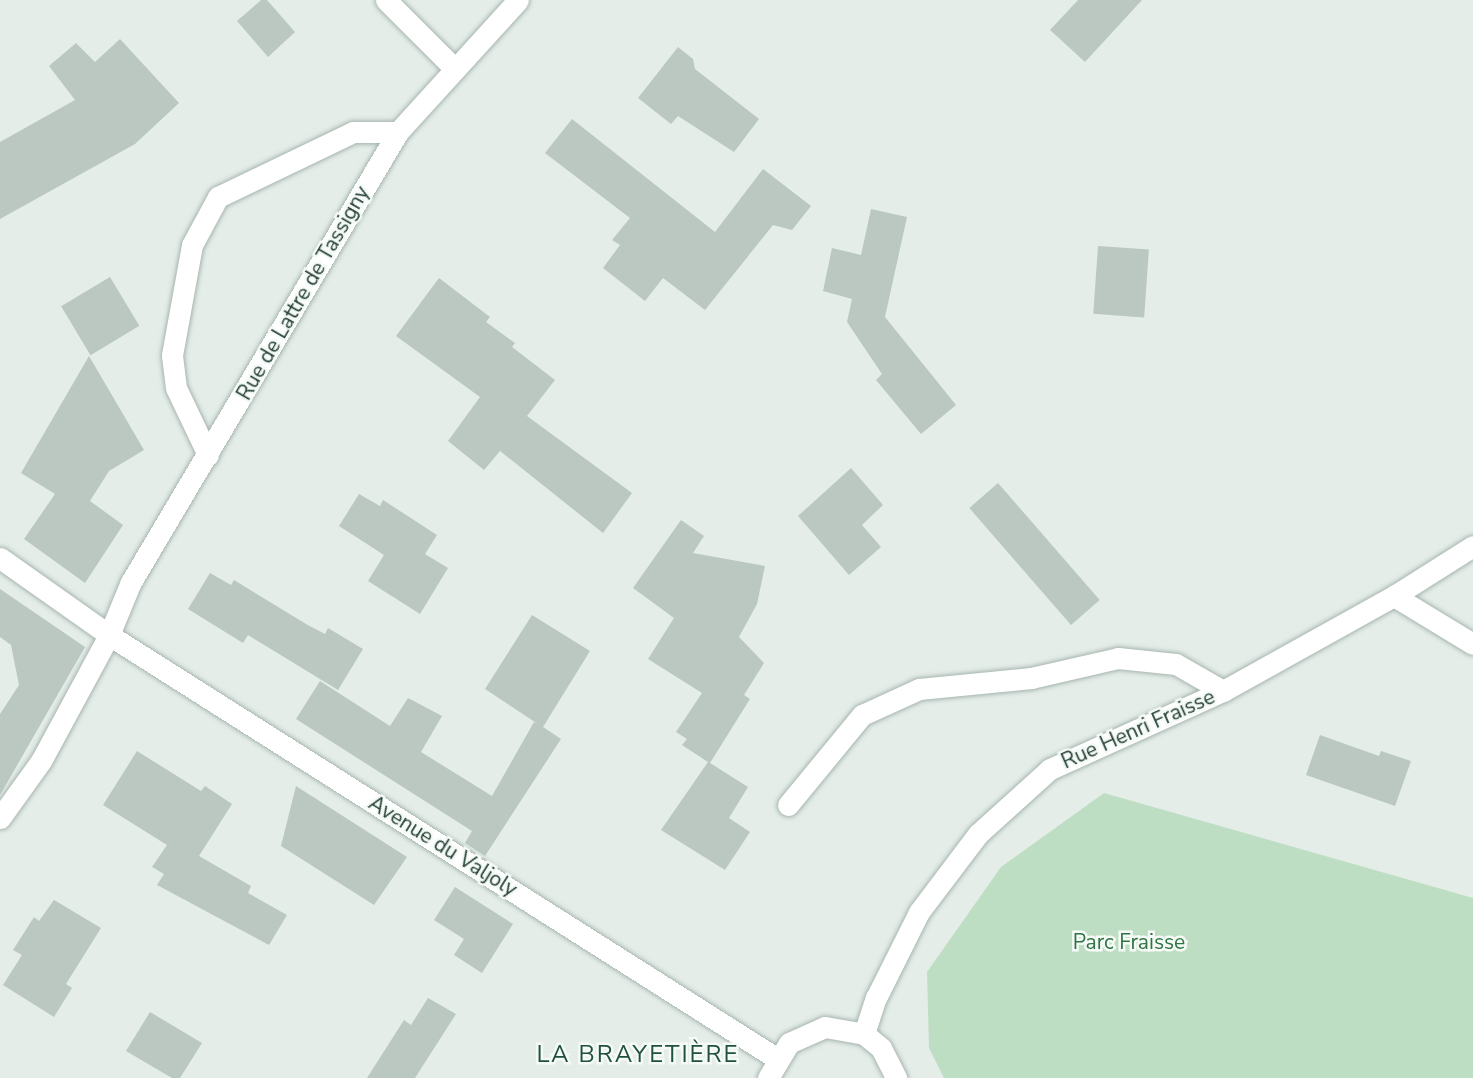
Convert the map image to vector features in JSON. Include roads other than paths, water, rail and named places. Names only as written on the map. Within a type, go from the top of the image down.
[{"type":"street","points":[[386,0],[453,67]]},
{"type":"street","name":"Rue de Lattre de Tassigny","points":[[0,818],[41,761],[109,635],[131,582],[398,132],[453,67],[518,0]]},
{"type":"street","points":[[208,455],[176,388],[172,355],[192,245],[218,197],[353,132],[398,132]]},
{"type":"street","name":"Rue Henri Fraisse","points":[[864,1034],[876,998],[919,912],[978,834],[1050,769],[1223,691],[1394,596],[1473,545]]},
{"type":"street","name":"Avenue du Valjoly","points":[[0,558],[109,635],[772,1068]]},
{"type":"street","points":[[1394,596],[1473,644]]},
{"type":"street","points":[[788,804],[862,715],[919,688],[1031,678],[1118,658],[1175,664],[1223,691]]},
{"type":"street","points":[[772,1068],[806,1032],[845,1027],[864,1034],[881,1048],[896,1078]]},
{"type":"district","name":"LA BRAYETIÈRE","points":[[638,1055]]},
{"type":"park label","name":"Parc Fraisse","points":[[1129,942]]}]
